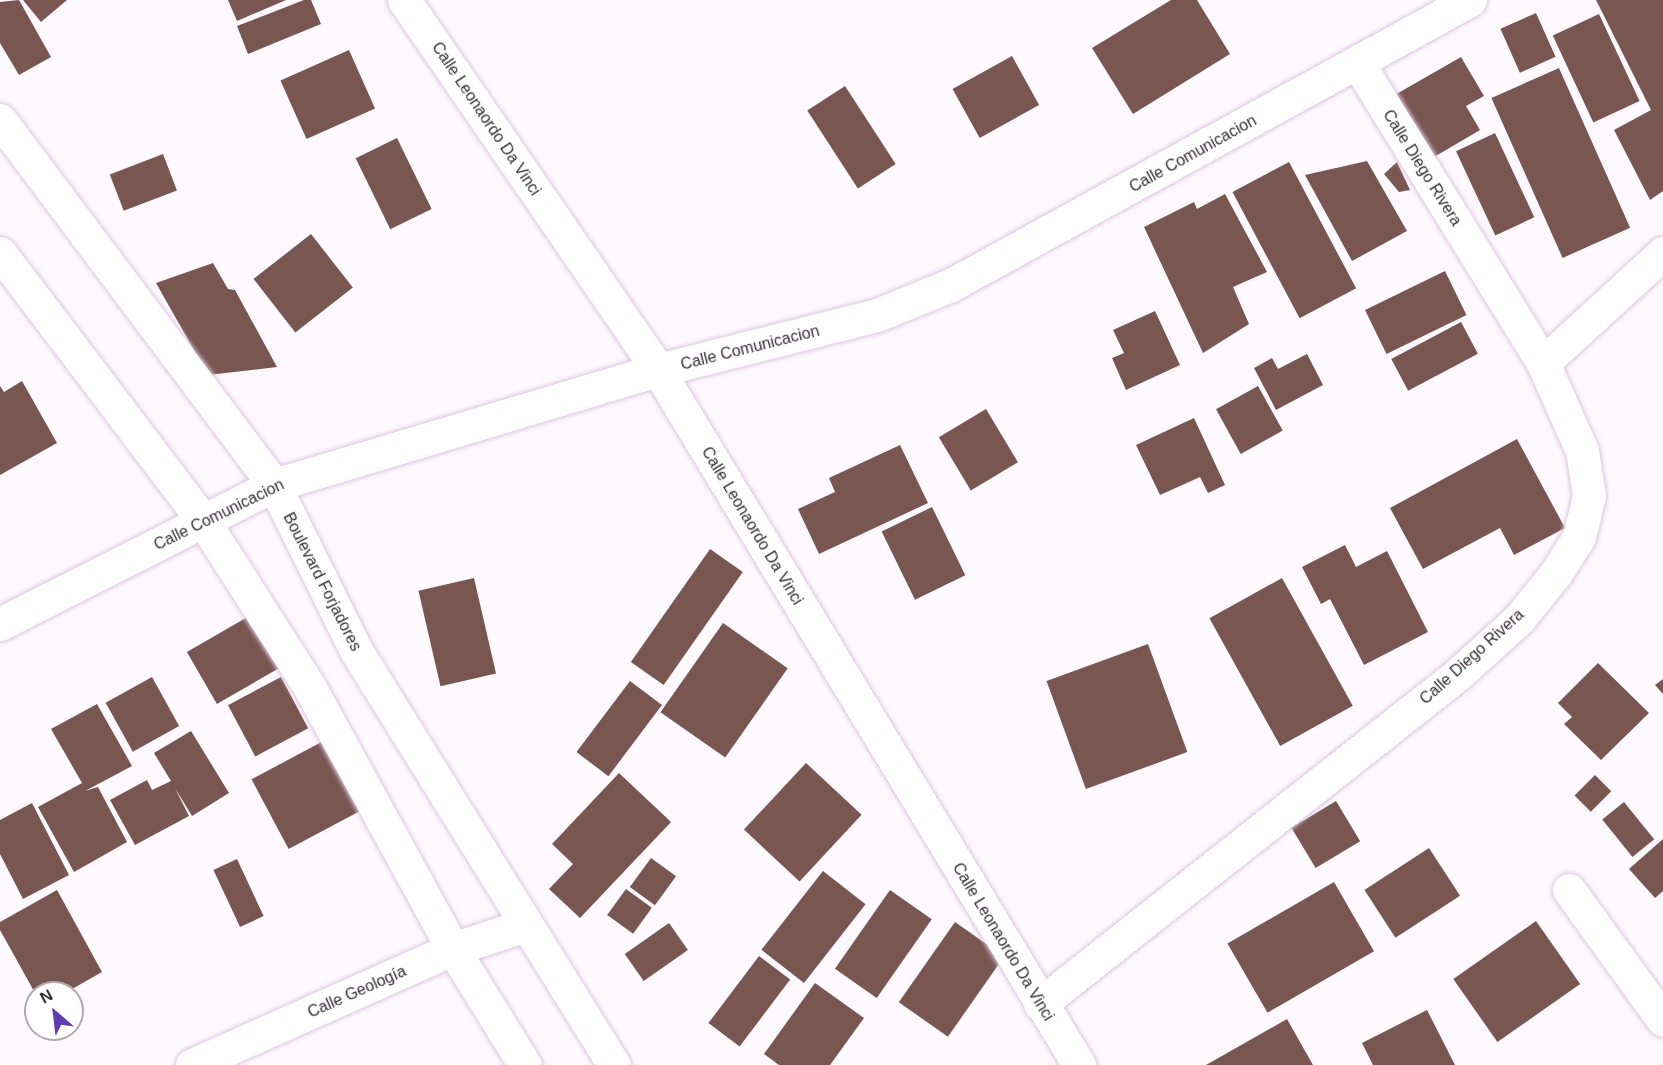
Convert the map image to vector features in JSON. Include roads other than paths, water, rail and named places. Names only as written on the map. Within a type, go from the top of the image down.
[{"type":"street","name":"Calle Leonaordo Da Vinci","points":[[404,0],[658,370],[1078,1065]]},
{"type":"street","name":"Calle Comunicacion","points":[[0,624],[274,485],[658,370],[878,315],[951,285],[1358,64],[1470,0]]},
{"type":"street","name":"Calle Diego Rivera","points":[[1040,1004],[1457,675],[1518,619],[1556,573],[1579,537],[1588,496],[1582,451],[1543,363],[1358,64]]},
{"type":"street","name":"Boulevard Forjadores","points":[[0,120],[274,485],[357,652],[614,1065]]},
{"type":"street","points":[[0,253],[204,522],[310,688],[453,949],[525,1065]]},
{"type":"street","points":[[1543,363],[1663,253]]},
{"type":"street","points":[[1569,890],[1663,1020]]},
{"type":"street","name":"Calle Geología","points":[[192,1065],[453,949],[525,925]]}]
